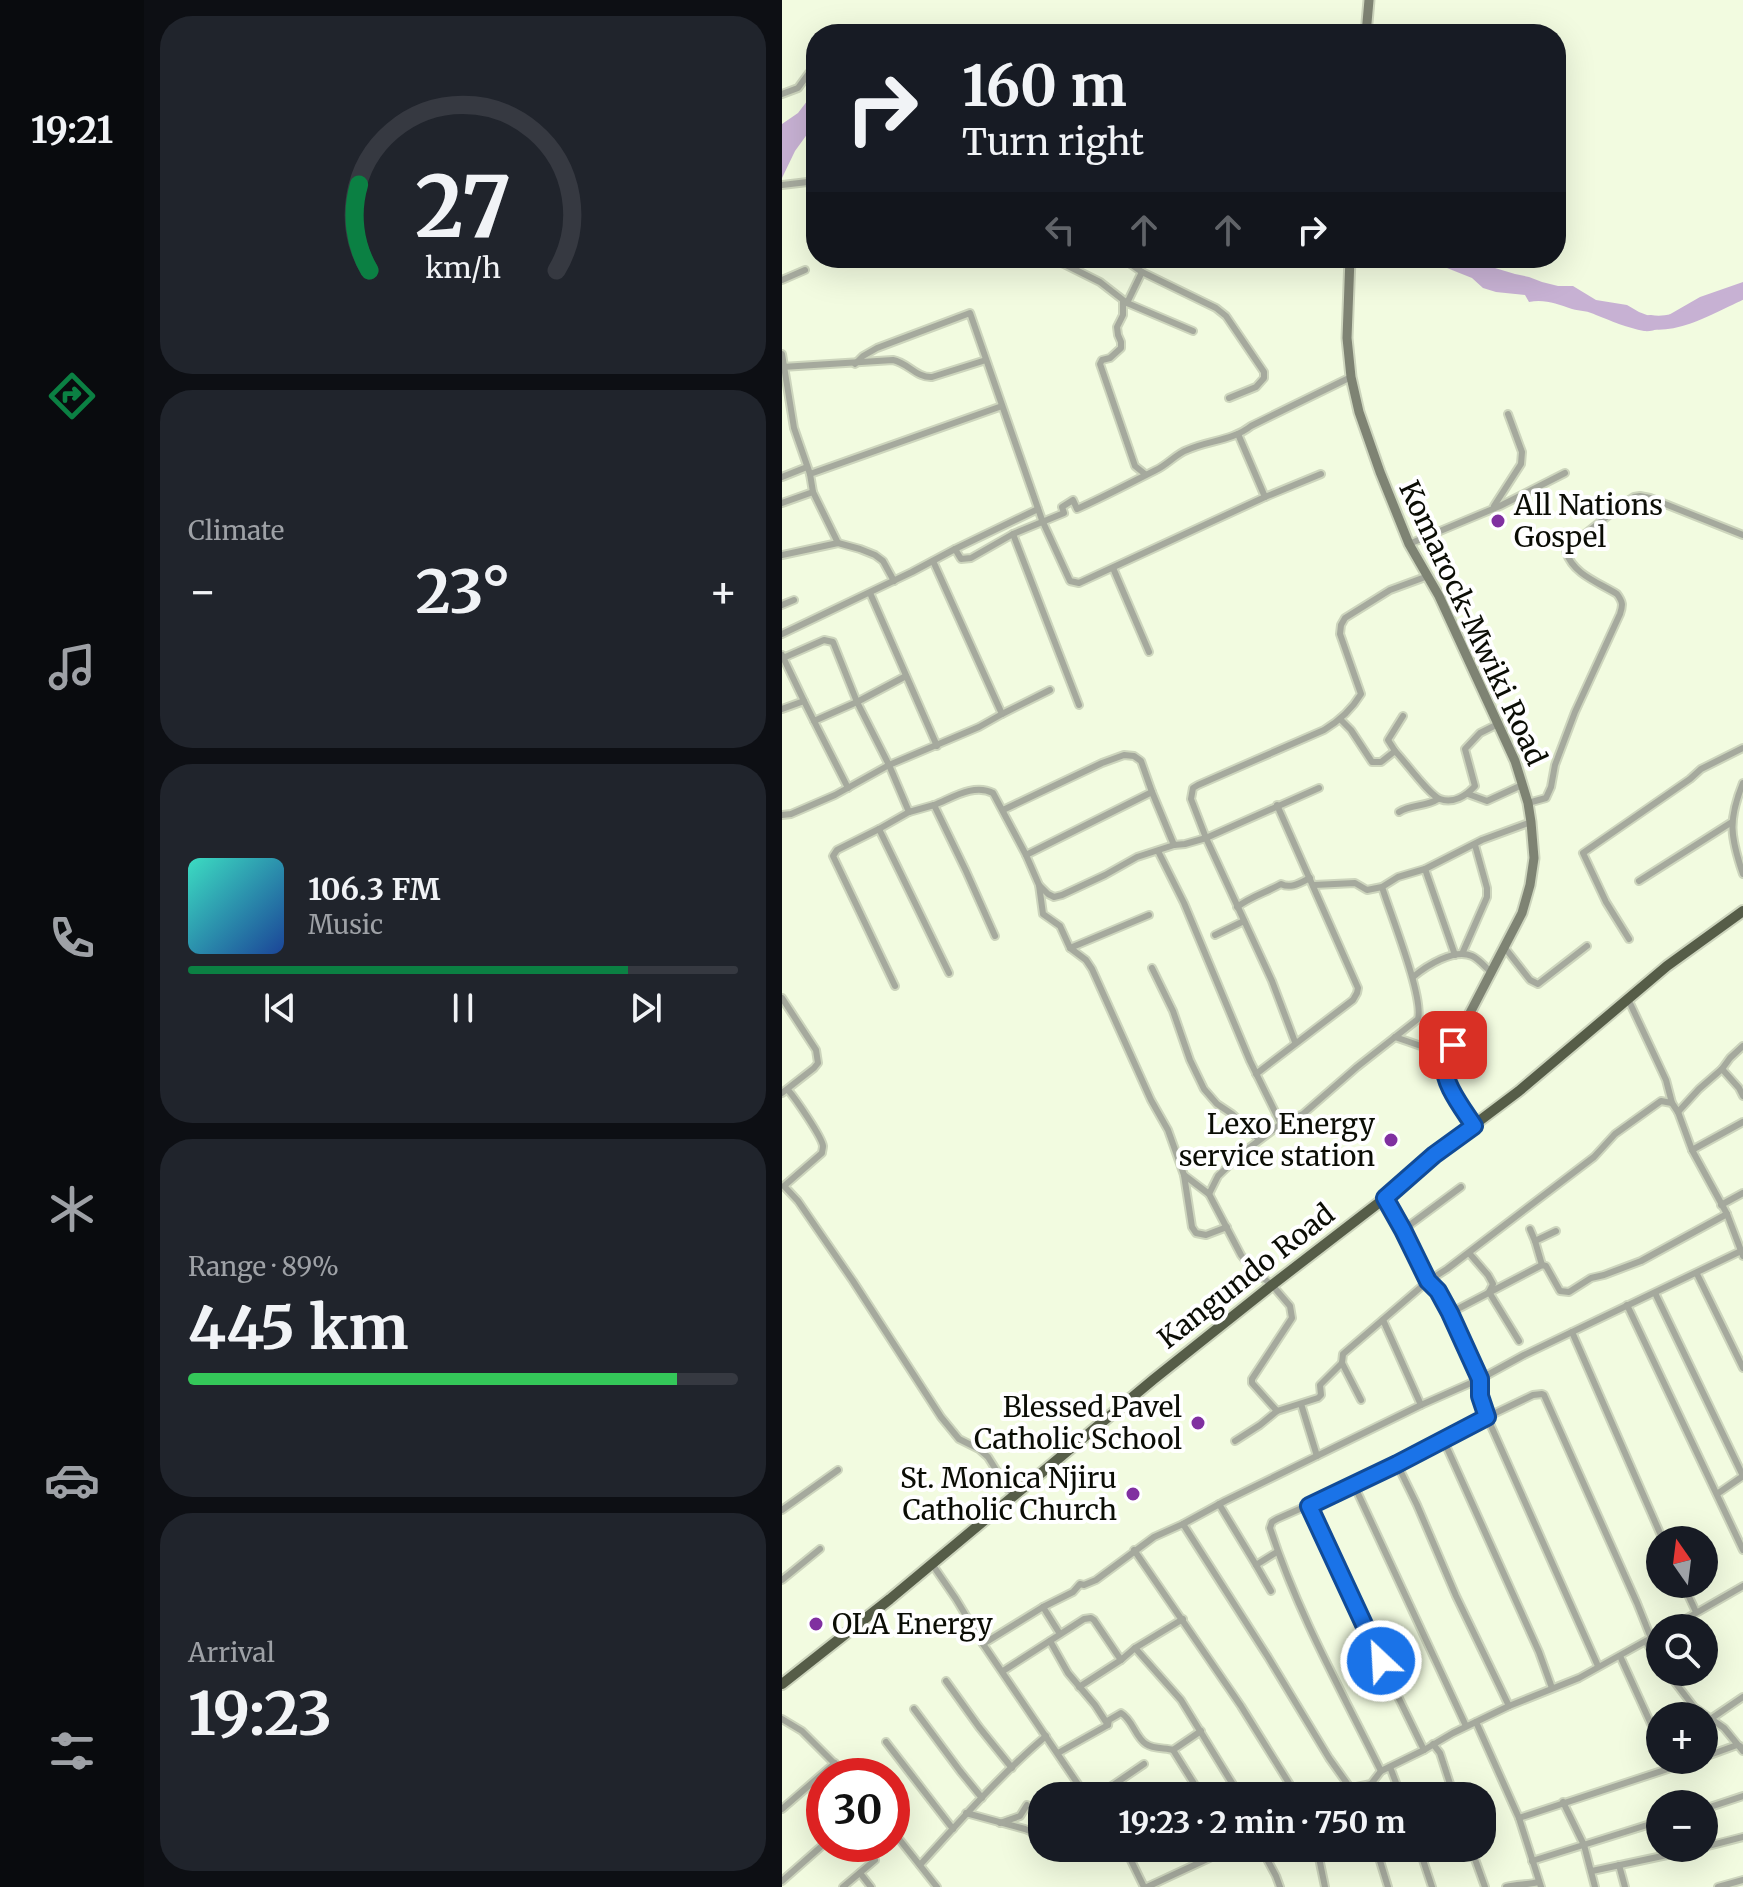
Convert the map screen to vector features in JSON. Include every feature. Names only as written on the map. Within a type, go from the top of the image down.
[{"type":"highway","name":"Kangundo Road","points":[[782,1684],[1272,1285],[1552,1064],[1667,966],[1743,911]]},
{"type":"main road","points":[[1367,24],[1369,0]]},
{"type":"main road","name":"Komarock-Mwiki Road","points":[[1350,268],[1347,338],[1359,412],[1409,544],[1428,576],[1515,761],[1531,822],[1534,858],[1522,913],[1447,1055]]},
{"type":"main road","points":[[1447,1055],[1444,1066],[1448,1084],[1474,1126]]},
{"type":"street","points":[[782,94],[798,88],[806,77]]},
{"type":"street","points":[[782,185],[806,183]]},
{"type":"street","points":[[1072,268],[1100,282],[1125,302],[1193,331]]},
{"type":"street","points":[[1136,268],[1205,302],[1226,316],[1258,360],[1264,378],[1256,387],[1229,398]]},
{"type":"street","points":[[782,280],[805,270]]},
{"type":"street","points":[[1142,272],[1125,302],[1117,327],[1121,348],[1100,364],[1135,466],[1145,474]]},
{"type":"street","points":[[855,364],[877,348],[970,313],[1042,520],[1070,581],[1079,583],[1321,474]]},
{"type":"street","points":[[782,354],[794,428],[813,492],[838,543]]},
{"type":"street","points":[[783,367],[893,360],[932,377],[986,360]]},
{"type":"street","points":[[955,549],[961,559],[971,558],[1013,534],[1064,513],[1062,507],[1073,500],[1077,509],[1157,470],[1185,450],[1227,439],[1351,377]]},
{"type":"street","points":[[782,477],[1002,406]]},
{"type":"street","points":[[1492,509],[1521,464],[1522,452],[1508,414]]},
{"type":"street","points":[[1238,434],[1265,497]]},
{"type":"street","points":[[1409,544],[1492,509],[1565,473]]},
{"type":"street","points":[[782,503],[813,492]]},
{"type":"street","points":[[1528,803],[1546,798],[1575,712],[1623,605],[1617,594],[1577,570],[1566,552],[1569,547],[1620,506],[1640,496],[1743,535]]},
{"type":"street","points":[[782,634],[1038,509]]},
{"type":"street","points":[[1013,534],[1079,705]]},
{"type":"street","points":[[782,555],[838,543],[875,555],[883,561],[894,581]]},
{"type":"street","points":[[933,561],[1002,714]]},
{"type":"street","points":[[1113,568],[1149,652]]},
{"type":"street","points":[[1295,1042],[1272,981],[1206,838],[1191,799],[1193,788],[1324,730],[1340,719],[1361,694],[1341,641],[1341,625],[1345,618],[1380,595],[1428,576]]},
{"type":"street","points":[[870,593],[937,746]]},
{"type":"street","points":[[782,605],[794,600]]},
{"type":"street","points":[[848,788],[783,656],[824,640],[833,642],[857,702],[909,812]]},
{"type":"street","points":[[814,721],[906,676]]},
{"type":"street","points":[[782,815],[791,814],[889,765],[979,727],[1050,690]]},
{"type":"street","points":[[782,709],[804,701]]},
{"type":"street","points":[[1403,716],[1388,740],[1438,799]]},
{"type":"street","points":[[1340,719],[1372,762],[1381,762],[1395,751]]},
{"type":"street","points":[[1399,812],[1438,799],[1458,799],[1468,794],[1475,786],[1465,749],[1480,733],[1498,724]]},
{"type":"street","points":[[1629,939],[1606,902],[1583,853],[1701,769],[1743,748]]},
{"type":"street","points":[[1003,810],[1102,763],[1124,755],[1134,756],[1141,761],[1174,845]]},
{"type":"street","points":[[1743,783],[1732,822],[1735,852],[1743,874]]},
{"type":"street","points":[[1468,794],[1487,801],[1522,785]]},
{"type":"street","points":[[1039,885],[1054,897],[1062,895],[1137,857],[1206,838],[1319,788]]},
{"type":"street","points":[[895,986],[833,856],[837,850],[909,812],[973,790],[993,793],[1039,885],[1043,914],[1060,926],[1070,948],[1092,969],[1151,1100],[1168,1130],[1184,1175],[1192,1227],[1196,1233],[1206,1235],[1227,1227]]},
{"type":"street","points":[[1026,855],[1152,792]]},
{"type":"street","points":[[934,805],[995,936]]},
{"type":"street","points":[[1256,1074],[1353,1000],[1358,988],[1277,805]]},
{"type":"street","points":[[1733,810],[1743,810]]},
{"type":"street","points":[[1237,907],[1250,897],[1281,884],[1287,887],[1312,882],[1355,883],[1367,890],[1382,887],[1398,877],[1425,869],[1499,833],[1531,822]]},
{"type":"street","points":[[1639,881],[1732,822]]},
{"type":"street","points":[[879,829],[949,973]]},
{"type":"street","points":[[1458,954],[1487,897],[1475,845]]},
{"type":"street","points":[[1158,851],[1281,1124]]},
{"type":"street","points":[[1425,869],[1458,954]]},
{"type":"street","points":[[1209,1194],[1222,1170],[1259,1139],[1303,1114],[1419,1016],[1413,977],[1382,887]]},
{"type":"street","points":[[1070,948],[1149,915]]},
{"type":"street","points":[[1215,935],[1244,921]]},
{"type":"street","points":[[1505,948],[1530,980],[1538,984],[1587,946]]},
{"type":"street","points":[[1413,977],[1421,970],[1458,954],[1471,955],[1492,973]]},
{"type":"street","points":[[1152,968],[1173,1011],[1190,1060],[1209,1097],[1259,1139]]},
{"type":"street","points":[[782,998],[818,1056],[814,1068],[785,1092],[803,1108],[822,1142],[823,1150],[783,1186],[798,1201],[853,1281],[941,1417],[959,1439],[988,1457],[1014,1494]]},
{"type":"street","points":[[983,1644],[1073,1592],[1080,1584],[1096,1580],[1154,1537],[1627,1305],[1742,1254],[1727,1214],[1692,1150],[1666,1080],[1628,999]]},
{"type":"street","points":[[1395,1037],[1447,1055]]},
{"type":"street","points":[[1678,1112],[1743,1046]]},
{"type":"street","points":[[1722,1069],[1743,1096]]},
{"type":"street","points":[[1361,1400],[1342,1363],[1343,1354],[1428,1281],[1594,1157],[1621,1130],[1661,1101],[1672,1103]]},
{"type":"street","points":[[1692,1150],[1743,1122]]},
{"type":"street","points":[[1184,1175],[1209,1194],[1241,1255],[1290,1306],[1292,1318],[1252,1383],[1277,1411]]},
{"type":"street","points":[[1403,1230],[1461,1187]]},
{"type":"street","points":[[1721,1205],[1743,1193]]},
{"type":"street","points":[[1385,1198],[1428,1281],[1438,1291],[1450,1313],[1480,1379],[1480,1396],[1487,1417],[1598,1666]]},
{"type":"street","points":[[1530,1229],[1542,1265],[1546,1266],[1560,1291],[1569,1292],[1591,1278],[1641,1261],[1727,1214]]},
{"type":"street","points":[[1535,1241],[1556,1231]]},
{"type":"street","points":[[1469,1253],[1490,1278],[1493,1284],[1489,1292]]},
{"type":"street","points":[[1450,1313],[1542,1265]]},
{"type":"street","points":[[1697,1274],[1743,1368]]},
{"type":"street","points":[[1489,1292],[1519,1341]]},
{"type":"street","points":[[1655,1293],[1743,1476],[1717,1494]]},
{"type":"street","points":[[1627,1305],[1743,1550]]},
{"type":"street","points":[[1383,1320],[1421,1405]]},
{"type":"street","points":[[1572,1332],[1657,1526]]},
{"type":"street","points":[[1235,1441],[1277,1411],[1318,1398],[1321,1395],[1320,1385],[1342,1363]]},
{"type":"street","points":[[1381,1771],[1277,1552],[1270,1528],[1272,1522],[1539,1393],[1544,1395],[1637,1603],[1646,1633]]},
{"type":"street","points":[[1301,1404],[1317,1456]]},
{"type":"street","points":[[1443,1439],[1539,1652],[1552,1688]]},
{"type":"street","points":[[1397,1464],[1509,1706]]},
{"type":"street","points":[[782,1510],[838,1470]]},
{"type":"street","points":[[1354,1485],[1466,1726]]},
{"type":"street","points":[[1219,1504],[1271,1591]]},
{"type":"street","points":[[1309,1506],[1424,1750]]},
{"type":"street","points":[[1183,1524],[1329,1758],[1347,1782]]},
{"type":"street","points":[[782,1580],[820,1549]]},
{"type":"street","points":[[1134,1550],[1241,1706],[1288,1782]]},
{"type":"street","points":[[1256,1565],[1277,1552]]},
{"type":"street","points":[[932,1564],[1077,1782]]},
{"type":"street","points":[[1693,1614],[1743,1586]]},
{"type":"street","points":[[1690,1598],[1696,1612]]},
{"type":"street","points":[[1043,1607],[1060,1634]]},
{"type":"street","points":[[1003,1671],[1084,1619],[1091,1618],[1121,1660]]},
{"type":"street","points":[[1079,1687],[1183,1619]]},
{"type":"street","points":[[1050,1641],[1068,1673],[1108,1725]]},
{"type":"street","points":[[1373,1782],[1381,1771],[1466,1726],[1579,1678],[1646,1641]]},
{"type":"street","points":[[1135,1648],[1181,1700],[1232,1782]]},
{"type":"street","points":[[1620,1656],[1646,1713]]},
{"type":"street","points":[[946,1681],[1012,1768]]},
{"type":"street","points":[[1678,1686],[1690,1702]]},
{"type":"street","points":[[1718,1714],[1743,1697]]},
{"type":"street","points":[[914,1709],[982,1798]]},
{"type":"street","points":[[1058,1753],[1108,1725],[1109,1720],[1117,1715],[1124,1714],[1149,1746],[1173,1750],[1201,1731]]},
{"type":"street","points":[[782,1719],[802,1731],[830,1758]]},
{"type":"street","points":[[1476,1722],[1519,1818],[1540,1885],[1516,1884],[1506,1887]]},
{"type":"street","points":[[1718,1723],[1741,1748],[1718,1754]]},
{"type":"street","points":[[920,1865],[966,1813],[1046,1736]]},
{"type":"street","points":[[886,1742],[953,1829]]},
{"type":"street","points":[[1433,1744],[1440,1753],[1449,1782]]},
{"type":"street","points":[[1173,1750],[1193,1782]]},
{"type":"street","points":[[1118,1782],[1144,1764]]},
{"type":"street","points":[[1390,1767],[1396,1782]]},
{"type":"street","points":[[1519,1818],[1654,1774]]},
{"type":"street","points":[[782,1809],[806,1788]]},
{"type":"street","points":[[1718,1804],[1743,1796]]},
{"type":"street","points":[[1563,1802],[1584,1845],[1595,1887]]},
{"type":"street","points":[[1000,1823],[1020,1816],[1027,1805]]},
{"type":"street","points":[[966,1813],[1028,1830]]},
{"type":"street","points":[[1532,1861],[1646,1825]]},
{"type":"street","points":[[1718,1844],[1743,1837]]},
{"type":"street","points":[[910,1852],[937,1887]]},
{"type":"street","points":[[1592,1871],[1646,1859]]},
{"type":"street","points":[[782,1881],[806,1860]]},
{"type":"street","points":[[843,1887],[873,1862]]},
{"type":"street","points":[[1133,1862],[1146,1887],[1200,1862]]},
{"type":"street","points":[[1268,1862],[1280,1887]]},
{"type":"street","points":[[1320,1862],[1325,1887]]},
{"type":"street","points":[[1380,1862],[1388,1887]]},
{"type":"street","points":[[1424,1862],[1432,1887]]},
{"type":"street","points":[[1476,1862],[1485,1887]]},
{"type":"street","points":[[1619,1865],[1625,1887]]},
{"type":"street","points":[[860,1873],[871,1887]]},
{"type":"street","points":[[1718,1887],[1743,1880]]},
{"type":"shaded area","points":[[806,103],[806,136],[782,178],[782,124],[798,113]]},
{"type":"shaded area","points":[[1447,268],[1495,268],[1558,286],[1573,286],[1596,300],[1627,305],[1660,320],[1700,297],[1743,282],[1743,297],[1694,308],[1664,326],[1644,331],[1556,304],[1529,302],[1525,295],[1483,288],[1472,278]]},
{"type":"waterway","points":[[1650,322],[1685,318],[1743,292]]},
{"type":"place","name":"All Nations Gospel","points":[[1498,521]]},
{"type":"place","name":"Lexo Energy service station","points":[[1391,1140]]},
{"type":"place","name":"Blessed Pavel Catholic School","points":[[1198,1423]]},
{"type":"place","name":"St. Monica Njiru Catholic Church","points":[[1133,1494]]},
{"type":"place","name":"OLA Energy","points":[[816,1624]]},
{"type":"route","points":[[1381,1661],[1309,1506],[1487,1417],[1480,1396],[1480,1379],[1450,1313],[1438,1291],[1428,1281],[1385,1198],[1434,1155],[1474,1126],[1445,1075],[1445,1061],[1453,1045]]}]
